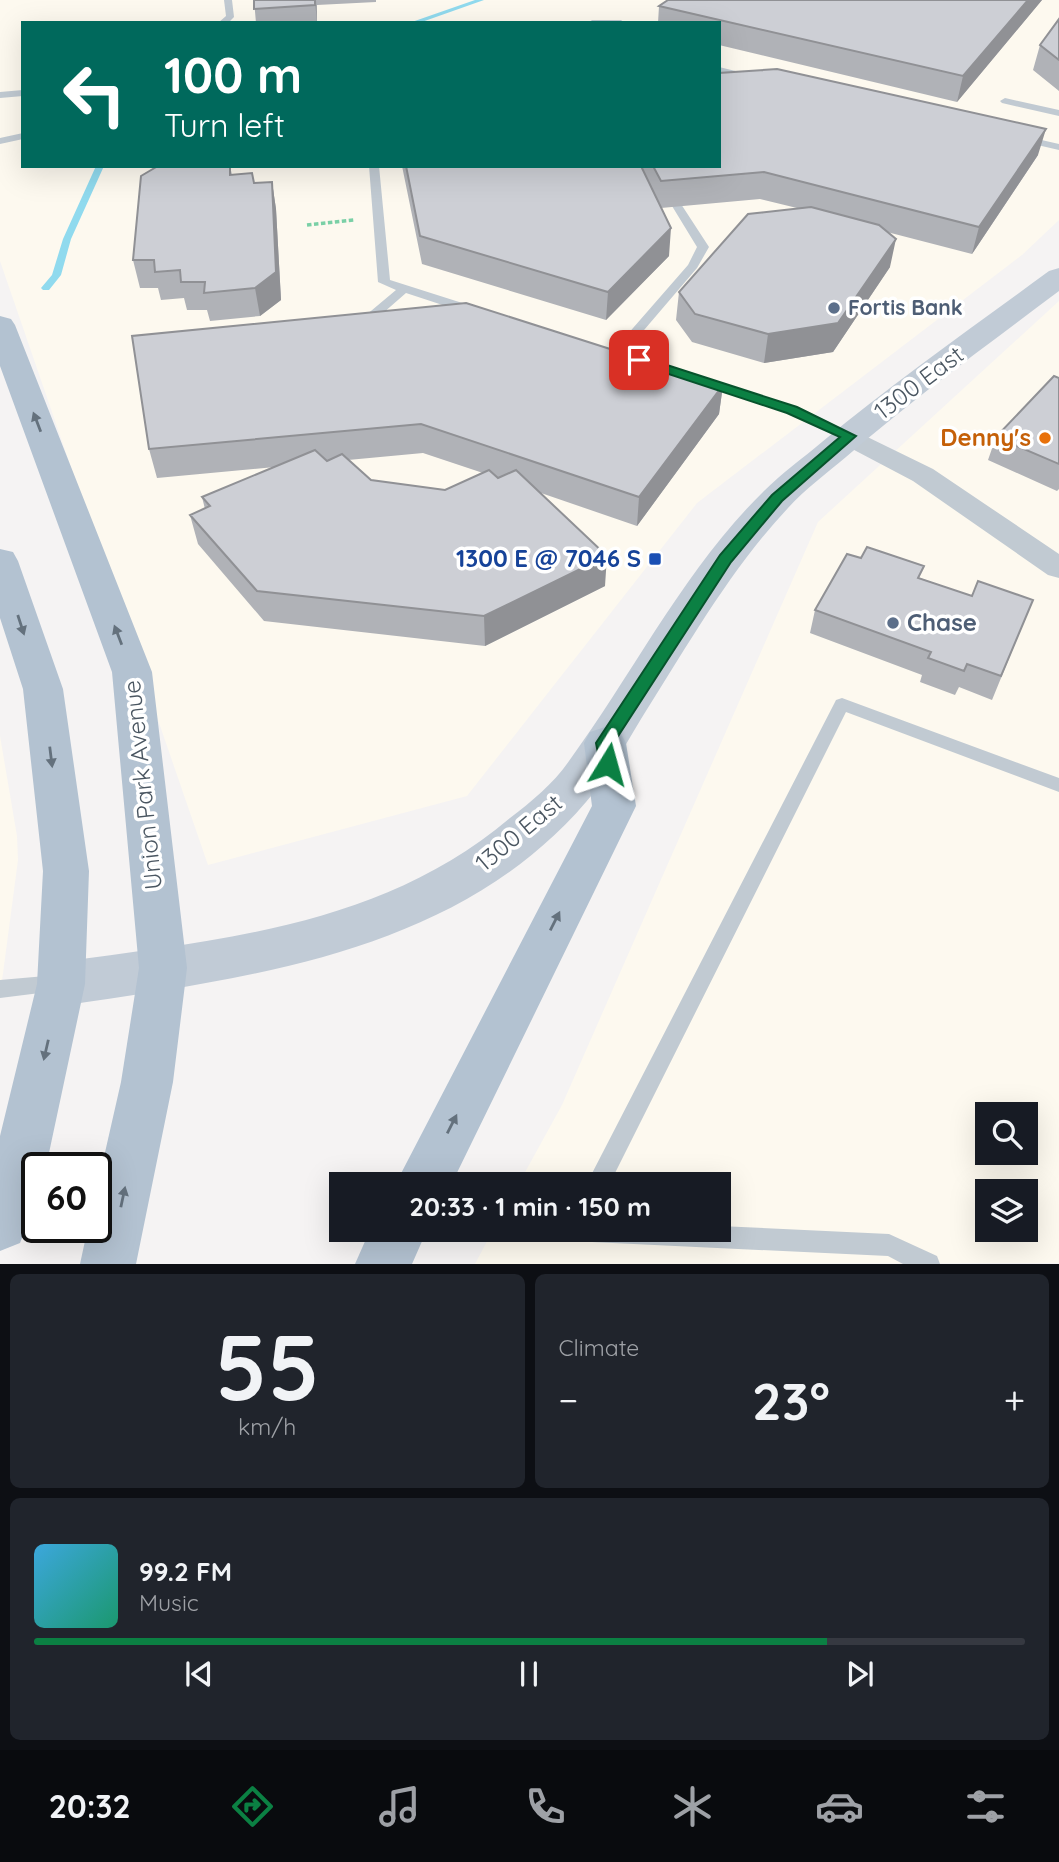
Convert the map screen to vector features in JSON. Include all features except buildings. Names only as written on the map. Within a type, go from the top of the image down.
[{"type":"main road","name":"1300 East","points":[[61,984],[295,944],[402,910],[439,893],[498,855],[552,809],[582,777],[702,592],[750,527],[777,498],[849,436],[1059,278]]},
{"type":"main road","name":"Union Park Avenue","points":[[0,325],[132,672],[163,968],[147,1082],[108,1264]]},
{"type":"main road","points":[[0,561],[43,689],[66,871],[61,984],[15,1186],[0,1223]]},
{"type":"main road","points":[[435,1172],[614,806],[605,743]]},
{"type":"main road","points":[[383,1264],[394,1242]]},
{"type":"street","points":[[849,436],[923,475],[1059,568]]},
{"type":"lane","points":[[224,21],[230,16],[228,0]]},
{"type":"lane","points":[[721,70],[758,79]]},
{"type":"lane","points":[[0,95],[21,93]]},
{"type":"lane","points":[[1005,101],[1059,113]]},
{"type":"lane","points":[[1024,117],[1030,107]]},
{"type":"lane","points":[[0,141],[21,136]]},
{"type":"lane","points":[[1011,136],[1059,147]]},
{"type":"lane","points":[[374,168],[384,282],[483,313]]},
{"type":"lane","points":[[618,354],[693,266],[704,247],[677,206]]},
{"type":"lane","points":[[362,334],[361,326],[404,289]]},
{"type":"lane","points":[[644,361],[792,410],[849,436]]},
{"type":"lane","points":[[604,1172],[842,704],[1059,785]]},
{"type":"lane","points":[[0,989],[61,984]]},
{"type":"lane","points":[[731,1238],[889,1245],[929,1264]]},
{"type":"path","points":[[307,225],[380,217]]},
{"type":"shaded area","points":[[0,0],[1059,0],[1059,220],[1022,255],[697,503],[467,796],[208,865],[0,261]]},
{"type":"shaded area","points":[[1059,301],[1059,1263],[475,1264],[487,1242],[731,1242],[731,1172],[525,1172],[562,1105],[818,522]]},
{"type":"shaded area","points":[[0,736],[17,836],[18,860],[0,996]]},
{"type":"waterway","points":[[418,21],[481,0]]},
{"type":"waterway","points":[[46,288],[56,275],[67,239],[99,168]]},
{"type":"place","name":"Fortis Bank","points":[[834,308]]},
{"type":"place","name":"Denny's","points":[[1045,438]]},
{"type":"place","name":"1300 E @ 7046 S","points":[[655,559]]},
{"type":"place","name":"Chase","points":[[893,623]]},
{"type":"route","points":[[608,764],[605,743],[725,558],[777,498],[849,436],[792,410],[684,372],[639,360]]}]
